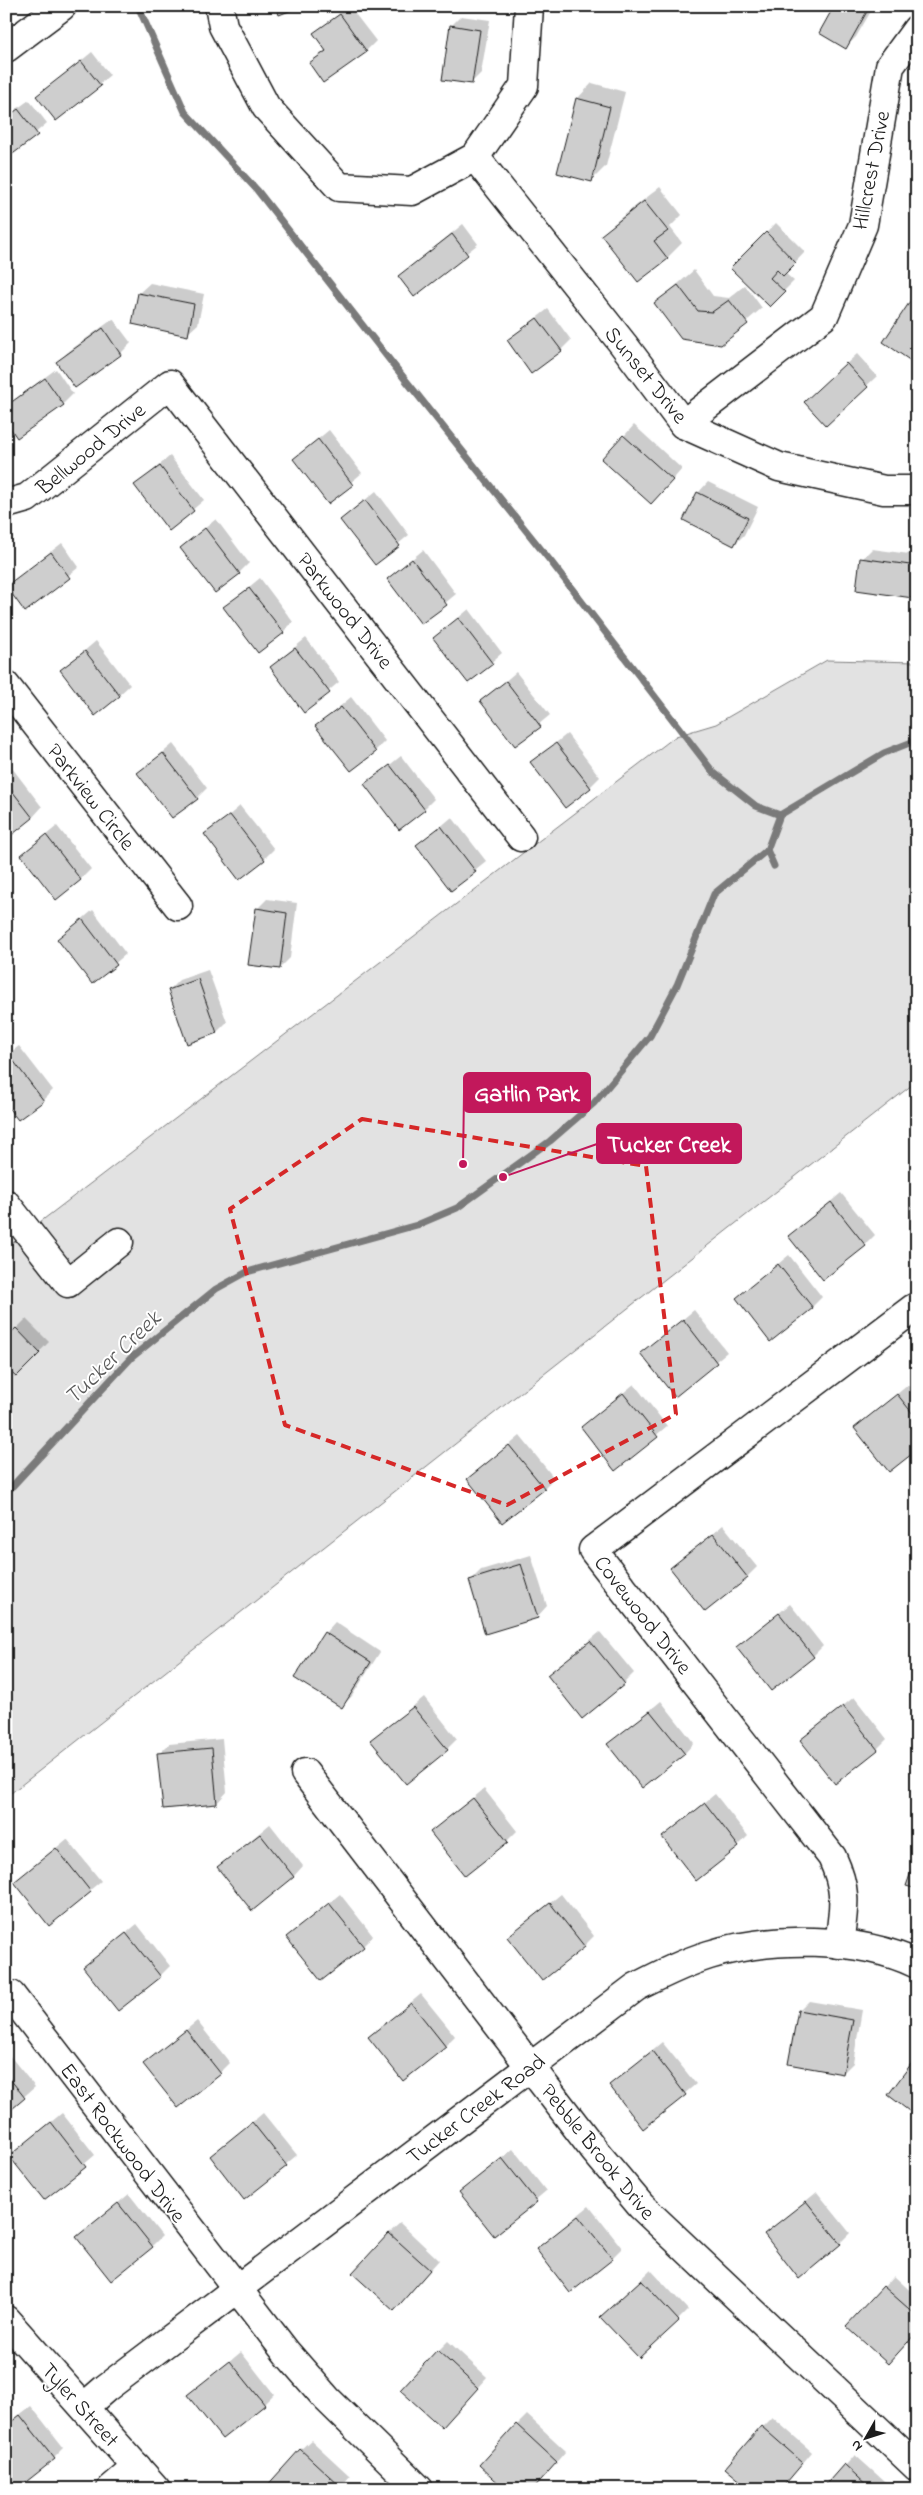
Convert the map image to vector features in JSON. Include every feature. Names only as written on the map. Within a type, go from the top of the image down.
[{"type":"street","points":[[6,48],[62,6]]},
{"type":"street","points":[[219,6],[223,26],[266,108],[339,187],[412,191],[475,157],[524,86],[529,6]]},
{"type":"street","name":"Hillcrest Drive","points":[[683,424],[824,316],[863,225],[890,66],[917,29]]},
{"type":"street","name":"Sunset Drive","points":[[475,157],[623,344],[683,424],[779,467],[884,490],[917,490]]},
{"type":"street","name":"Bellwood Drive","points":[[6,504],[27,498],[170,384]]},
{"type":"street","name":"Parkwood Drive","points":[[170,384],[521,837]]},
{"type":"street","name":"Parkview Circle","points":[[6,686],[178,906]]},
{"type":"street","points":[[6,1204],[68,1283],[119,1242]]},
{"type":"street","name":"Covewood Drive","points":[[839,1944],[845,1897],[841,1877],[832,1857],[593,1550],[914,1308],[917,1311]]},
{"type":"street","name":"Pebble Brook Drive","points":[[305,1773],[594,2150],[641,2206],[917,2467]]},
{"type":"street","name":"Tucker Creek Road","points":[[84,2407],[636,1987],[669,1970],[711,1955],[751,1947],[797,1942],[839,1944],[873,1950],[917,1964]]},
{"type":"street","name":"East Rockwood Drive","points":[[11,1995],[237,2289],[327,2399],[419,2489]]},
{"type":"street","name":"Tyler Street","points":[[6,2320],[156,2489]]},
{"type":"street","points":[[111,2489],[137,2467]]},
{"type":"highlighted area","points":[[362,1119],[646,1166],[676,1414],[507,1505],[285,1425],[230,1209]]},
{"type":"shaded area","points":[[827,660],[917,662],[917,1081],[6,1797],[6,1248],[676,736],[716,724]]},
{"type":"building","points":[[276,6],[302,6],[279,15]]},
{"type":"building","points":[[834,6],[870,6],[846,49],[819,33]]},
{"type":"building","points":[[340,14],[367,52],[323,83],[309,63],[326,51],[313,33]]},
{"type":"building","points":[[450,25],[480,30],[472,84],[442,80]]},
{"type":"building","points":[[81,61],[101,86],[56,121],[36,96]]},
{"type":"building","points":[[576,98],[610,107],[592,182],[557,173]]},
{"type":"building","points":[[18,109],[38,135],[6,159],[6,118]]},
{"type":"building","points":[[644,201],[668,231],[654,241],[668,259],[638,282],[601,235]]},
{"type":"building","points":[[766,232],[796,263],[783,276],[777,270],[770,278],[785,292],[770,307],[730,268]]},
{"type":"building","points":[[452,234],[468,255],[414,297],[398,276]]},
{"type":"building","points":[[678,285],[698,311],[712,312],[729,300],[748,324],[721,345],[681,339],[654,303]]},
{"type":"building","points":[[917,291],[917,352],[911,361],[883,342]]},
{"type":"building","points":[[138,293],[194,304],[188,336],[132,324]]},
{"type":"building","points":[[537,318],[562,351],[531,374],[507,340]]},
{"type":"building","points":[[103,328],[121,355],[75,388],[56,362]]},
{"type":"building","points":[[846,363],[868,387],[826,426],[804,402]]},
{"type":"building","points":[[45,378],[64,405],[17,438],[6,422],[6,406]]},
{"type":"building","points":[[623,435],[673,480],[651,504],[601,459]]},
{"type":"building","points":[[318,439],[353,485],[328,504],[293,459]]},
{"type":"building","points":[[160,466],[194,511],[169,531],[134,485]]},
{"type":"building","points":[[697,492],[748,518],[734,546],[683,520]]},
{"type":"building","points":[[365,500],[400,546],[375,565],[340,520]]},
{"type":"building","points":[[205,528],[240,574],[215,593],[180,548]]},
{"type":"building","points":[[51,552],[70,578],[25,612],[6,586]]},
{"type":"building","points":[[860,558],[917,566],[913,598],[856,590]]},
{"type":"building","points":[[412,559],[447,605],[421,624],[387,579]]},
{"type":"building","points":[[249,588],[284,633],[258,653],[223,607]]},
{"type":"building","points":[[458,618],[493,664],[468,683],[433,638]]},
{"type":"building","points":[[295,648],[330,693],[304,713],[270,667]]},
{"type":"building","points":[[85,651],[120,696],[95,716],[60,670]]},
{"type":"building","points":[[506,681],[541,727],[515,746],[480,701]]},
{"type":"building","points":[[341,707],[376,752],[351,771],[315,726]]},
{"type":"building","points":[[556,743],[591,788],[565,808],[530,762]]},
{"type":"building","points":[[163,753],[198,799],[172,818],[137,773]]},
{"type":"building","points":[[390,765],[425,810],[399,830],[364,784]]},
{"type":"building","points":[[6,783],[33,818],[8,838],[6,836]]},
{"type":"building","points":[[230,815],[265,860],[239,880],[204,834]]},
{"type":"building","points":[[441,826],[476,872],[451,891],[416,845]]},
{"type":"building","points":[[46,835],[81,880],[56,900],[21,855]]},
{"type":"building","points":[[256,908],[287,913],[280,969],[248,965]]},
{"type":"building","points":[[82,919],[117,965],[92,984],[57,939]]},
{"type":"building","points":[[198,979],[217,1033],[187,1044],[168,990]]},
{"type":"building","points":[[9,1055],[44,1101],[18,1120],[6,1105],[6,1057]]},
{"type":"building","points":[[914,1174],[917,1174],[917,1230],[911,1230]]},
{"type":"building","points":[[831,1202],[866,1246],[823,1280],[788,1236]]},
{"type":"building","points":[[778,1264],[813,1308],[770,1342],[736,1298]]},
{"type":"building","points":[[683,1319],[717,1363],[675,1397],[640,1353]]},
{"type":"building","points":[[16,1328],[40,1353],[16,1377],[6,1368],[6,1337]]},
{"type":"building","points":[[623,1393],[658,1437],[615,1471],[581,1427]]},
{"type":"building","points":[[897,1394],[917,1419],[917,1450],[889,1472],[854,1428]]},
{"type":"building","points":[[509,1445],[545,1489],[502,1523],[467,1479]]},
{"type":"building","points":[[713,1534],[748,1578],[705,1612],[670,1568]]},
{"type":"building","points":[[521,1564],[538,1618],[485,1634],[469,1580]]},
{"type":"building","points":[[779,1613],[814,1657],[771,1691],[736,1647]]},
{"type":"building","points":[[324,1632],[371,1662],[342,1708],[294,1678]]},
{"type":"building","points":[[590,1641],[625,1684],[582,1719],[547,1675]]},
{"type":"building","points":[[843,1706],[878,1750],[835,1784],[800,1740]]},
{"type":"building","points":[[413,1707],[448,1750],[406,1784],[370,1740]]},
{"type":"building","points":[[650,1711],[685,1754],[642,1788],[607,1744]]},
{"type":"building","points":[[212,1748],[217,1804],[163,1809],[157,1753]]},
{"type":"building","points":[[473,1798],[508,1842],[465,1876],[430,1832]]},
{"type":"building","points":[[705,1803],[739,1847],[696,1881],[662,1837]]},
{"type":"building","points":[[260,1834],[294,1877],[252,1911],[217,1867]]},
{"type":"building","points":[[56,1848],[91,1892],[49,1926],[14,1882]]},
{"type":"building","points":[[917,1855],[917,1889],[906,1886]]},
{"type":"building","points":[[329,1903],[364,1947],[321,1981],[286,1937]]},
{"type":"building","points":[[550,1903],[585,1947],[542,1981],[507,1937]]},
{"type":"building","points":[[126,1933],[161,1977],[118,2011],[83,1967]]},
{"type":"building","points":[[411,2003],[446,2047],[403,2081],[368,2037]]},
{"type":"building","points":[[798,2010],[853,2020],[843,2074],[788,2064]]},
{"type":"building","points":[[186,2030],[221,2074],[178,2108],[143,2064]]},
{"type":"building","points":[[652,2051],[686,2095],[643,2129],[609,2085]]},
{"type":"building","points":[[917,2056],[917,2117],[888,2095]]},
{"type":"building","points":[[6,2074],[25,2098],[6,2114]]},
{"type":"building","points":[[51,2122],[86,2167],[44,2200],[9,2156]]},
{"type":"building","points":[[252,2122],[287,2166],[244,2200],[210,2156]]},
{"type":"building","points":[[502,2158],[537,2202],[494,2236],[459,2192]]},
{"type":"building","points":[[806,2201],[841,2244],[799,2279],[764,2234]]},
{"type":"building","points":[[118,2203],[153,2247],[111,2281],[76,2237]]},
{"type":"building","points":[[578,2216],[613,2259],[570,2293],[536,2249]]},
{"type":"building","points":[[389,2233],[430,2270],[394,2311],[352,2273]]},
{"type":"building","points":[[641,2280],[679,2321],[639,2358],[600,2317]]},
{"type":"building","points":[[883,2286],[917,2316],[917,2332],[888,2364],[846,2326]]},
{"type":"building","points":[[437,2350],[478,2388],[442,2428],[400,2390]]},
{"type":"building","points":[[230,2361],[265,2405],[222,2439],[187,2395]]},
{"type":"building","points":[[20,2415],[55,2459],[17,2489],[9,2489],[6,2486],[6,2426]]},
{"type":"building","points":[[516,2424],[557,2462],[533,2489],[505,2489],[479,2465]]},
{"type":"building","points":[[761,2426],[803,2463],[781,2489],[750,2489],[725,2468]]},
{"type":"building","points":[[300,2449],[341,2487],[340,2489],[264,2489]]},
{"type":"building","points":[[844,2464],[871,2489],[822,2489]]},
{"type":"waterway","points":[[138,6],[185,112],[257,190],[552,563],[713,772],[756,806],[780,815]]},
{"type":"waterway","name":"Tucker Creek","points":[[6,1493],[131,1358],[216,1289],[247,1272],[417,1225],[457,1208],[550,1141],[594,1103],[650,1036],[677,985],[714,894],[767,850],[780,815],[884,753],[917,740]]},
{"type":"waterway","name":"Tucker Creek","points":[[767,850],[774,866]]},
{"type":"place","name":"Gatlin Park","points":[[463,1164]]},
{"type":"place","name":"Tucker Creek","points":[[503,1177]]}]
